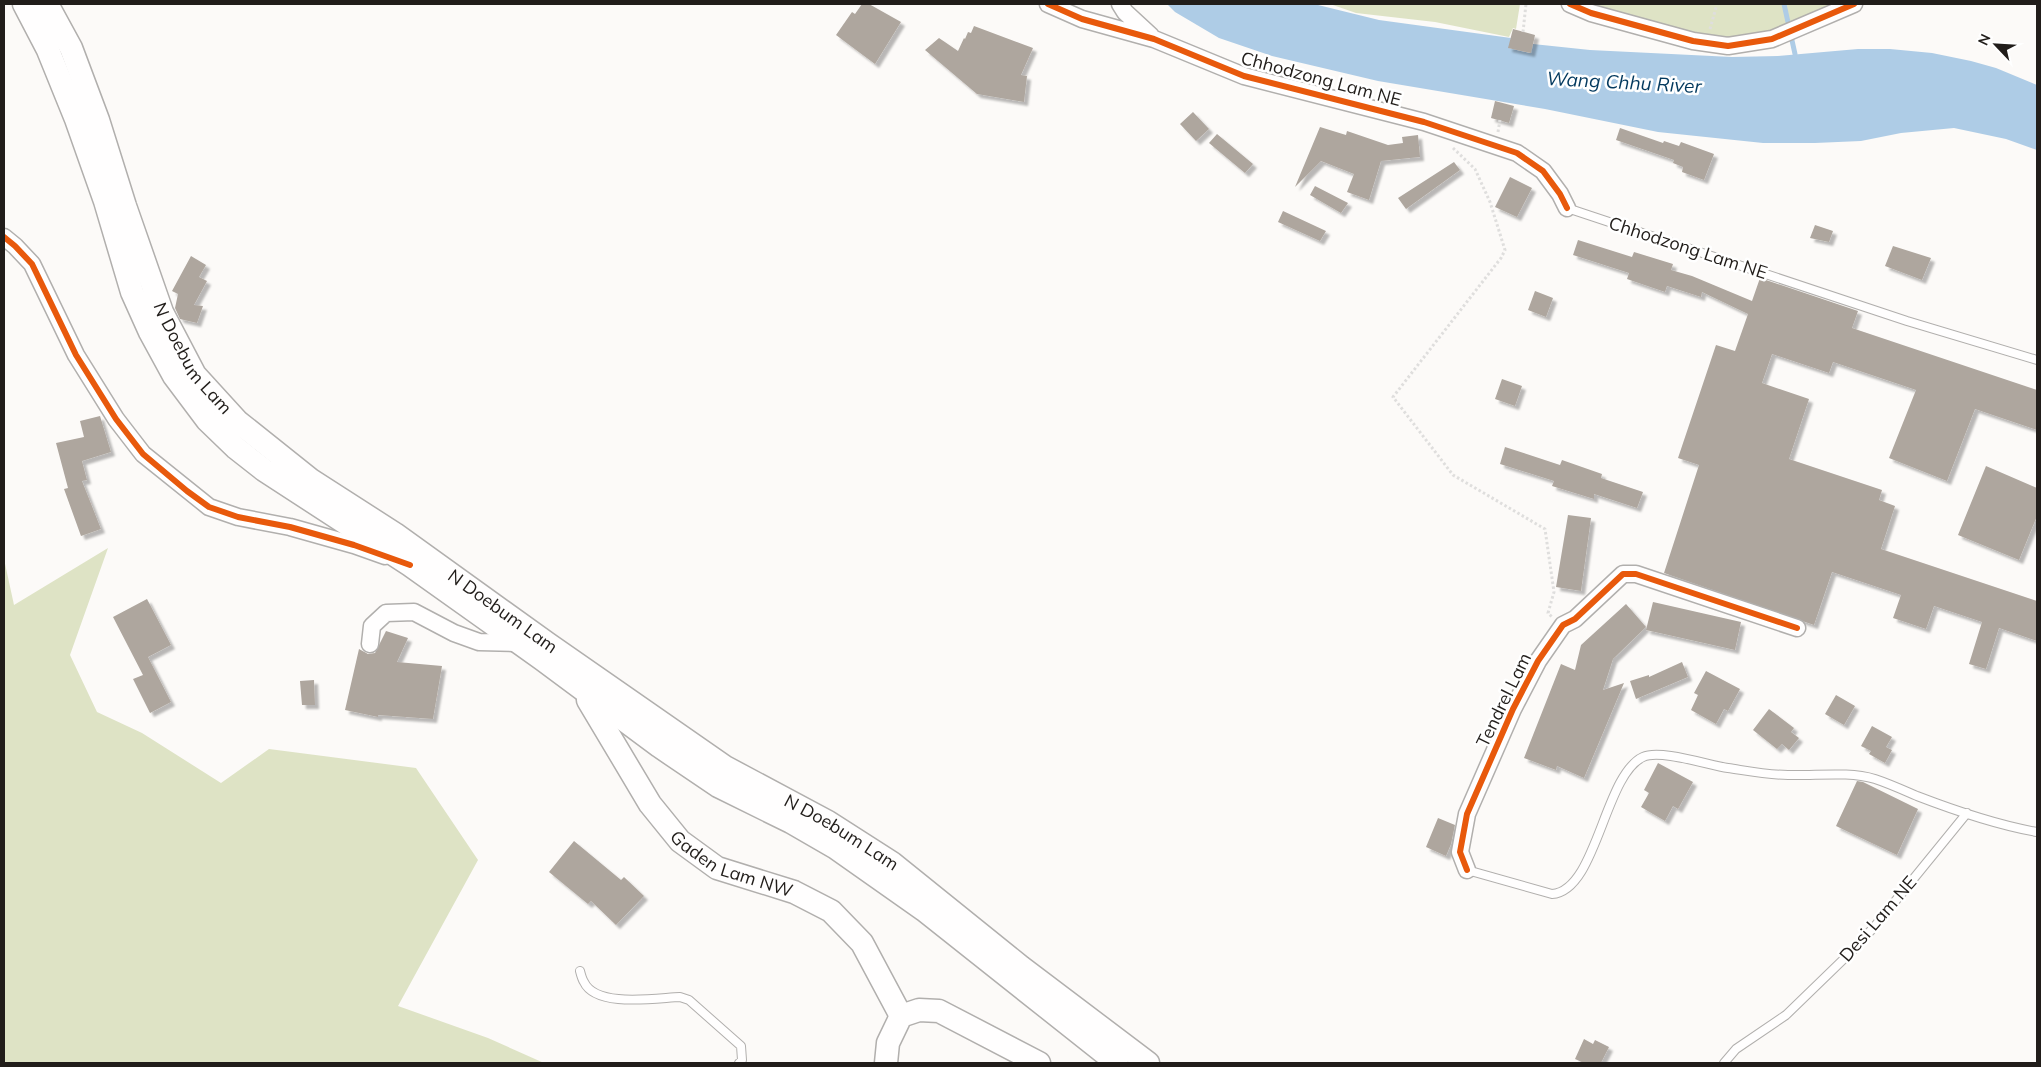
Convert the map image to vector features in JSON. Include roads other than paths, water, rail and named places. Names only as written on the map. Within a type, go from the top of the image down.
[{"type":"main road","name":"N Doebum Lam","points":[[24,4],[48,50],[76,119],[132,292],[150,332],[174,376],[207,420],[243,454],[303,497],[410,565],[659,746],[718,786],[791,822],[836,848],[924,910],[1117,1063]]},
{"type":"main road","name":"N Doebum Lam","points":[[47,4],[70,48],[94,111],[162,312],[195,375],[237,421],[311,480],[395,534],[548,644],[725,767],[828,822],[892,863],[1021,967],[1148,1063]]},
{"type":"main road","name":"Gaden Lam NW","points":[[582,690],[650,804],[680,841],[717,868],[794,892],[831,911],[862,944],[900,1016]]},
{"type":"main road","points":[[886,1063],[888,1043],[900,1016],[919,1010],[940,1011],[1029,1061]]},
{"type":"street","name":"Chhodzong Lam NE","points":[[1048,4],[1082,20],[1154,39],[1244,76],[1424,122],[1510,151],[1532,162],[1543,171],[1560,194],[1567,208]]},
{"type":"street","points":[[1120,4],[1125,12],[1154,39]]},
{"type":"street","points":[[1570,4],[1591,13],[1693,41],[1728,46],[1772,39],[1854,4]]},
{"type":"street","points":[[4,237],[32,264],[76,355],[116,419],[143,454],[187,491],[209,507],[238,517],[290,527],[354,545],[410,565]]},
{"type":"street","name":"Tendrel Lam","points":[[1467,870],[1460,852],[1467,814],[1513,709],[1538,661],[1563,624],[1576,619],[1622,574],[1636,574],[1797,628]]},
{"type":"street","points":[[370,644],[372,626],[386,613],[414,612],[454,633],[479,642],[518,643]]},
{"type":"lane","name":"Chhodzong Lam NE","points":[[1567,208],[1907,322],[2037,360]]},
{"type":"lane","points":[[1467,870],[1552,894],[1560,893],[1572,885],[1581,871],[1623,777],[1632,764],[1644,757],[1656,754],[1711,765],[1786,775],[1856,775],[1874,779],[1967,813],[2037,832]]},
{"type":"lane","name":"Desi Lam NE","points":[[1724,1063],[1736,1049],[1786,1015],[1850,953],[1875,926],[1967,813]]},
{"type":"lane","points":[[580,971],[584,984],[595,993],[612,999],[680,997],[689,1000],[741,1046],[742,1060],[739,1063]]},
{"type":"water","name":"Wang Chhu River","points":[[1167,4],[1314,4],[1379,20],[1511,38],[1509,48],[1530,53],[1533,44],[1590,50],[1732,57],[1778,56],[1858,49],[1890,49],[1932,53],[1996,68],[2037,85],[2037,150],[2006,139],[1954,128],[1901,133],[1861,141],[1815,143],[1763,143],[1658,132],[1545,109],[1378,81],[1272,56],[1219,38],[1175,12]]},
{"type":"waterway","points":[[1784,4],[1795,54]]}]
